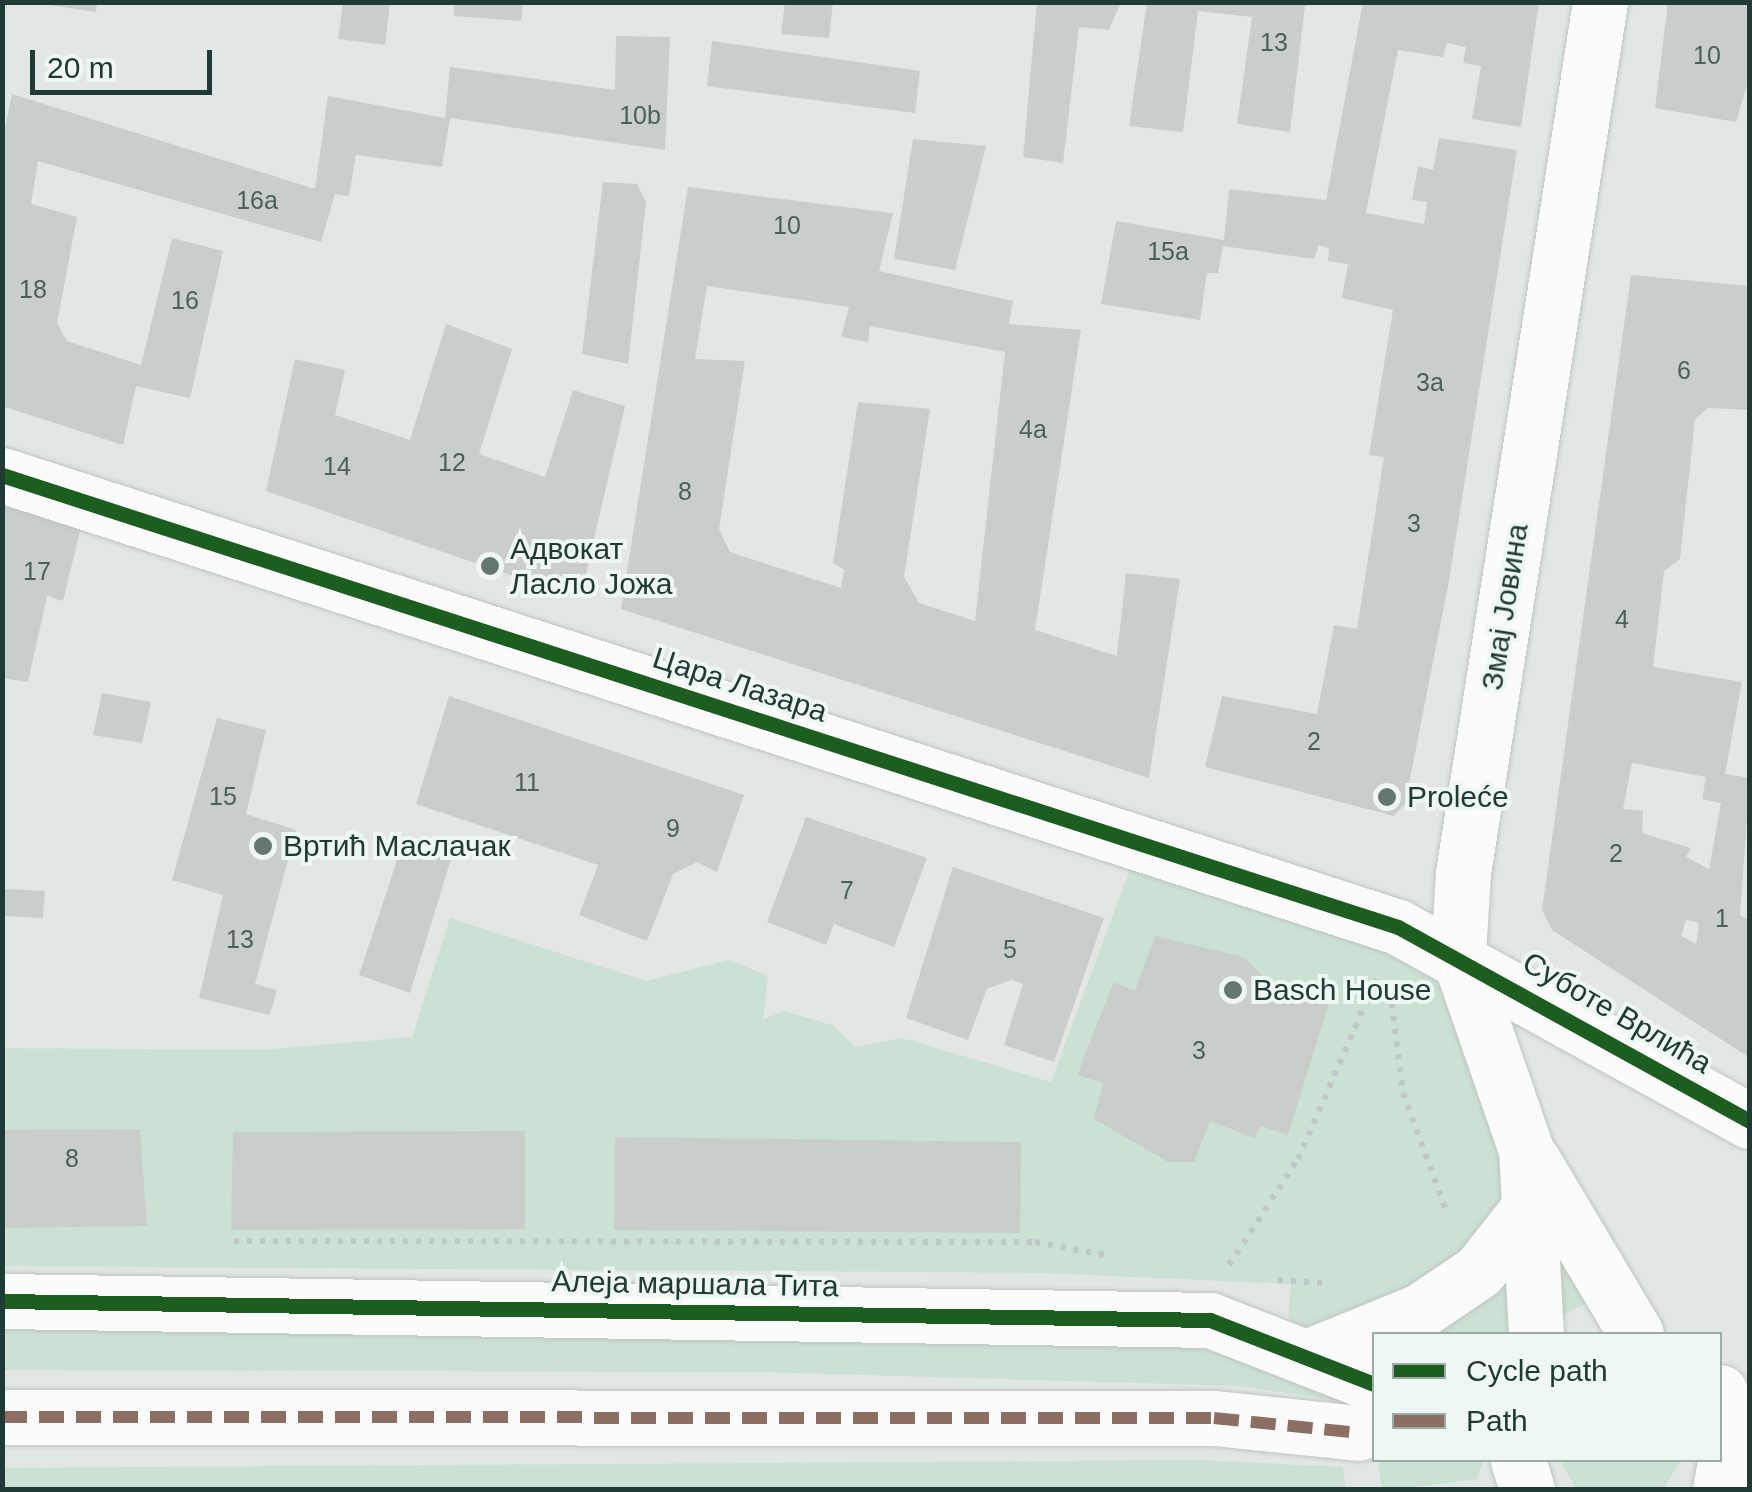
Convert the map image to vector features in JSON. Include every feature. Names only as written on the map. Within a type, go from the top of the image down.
[{"type":"street","name":"Змај Јовина","points":[[1536,1332],[1532,1204],[1526,1150],[1458,954],[1600,2]]},
{"type":"street","name":"Цара Лазара","points":[[2,475],[1458,954]]},
{"type":"street","name":"Суботе Врлића","points":[[1458,954],[1750,1121]]},
{"type":"street","points":[[1526,1150],[1635,1332]]},
{"type":"street","points":[[1307,1357],[1435,1301],[1479,1271],[1532,1204]]},
{"type":"street","name":"Алеја маршала Тита","points":[[2,1301],[1210,1320],[1307,1357],[1366,1409]]},
{"type":"street","points":[[1722,1398],[1731,1427],[1731,1483]]},
{"type":"street","name":"Алеја маршала Тита","points":[[2,1417],[1214,1418],[1366,1409]]},
{"type":"street","points":[[1519,1462],[1527,1490]]},
{"type":"path","points":[[1240,1278],[1222,1276],[1298,1159],[1385,970],[1402,1093],[1450,1218]]},
{"type":"path","points":[[223,1240],[1035,1242],[1128,1259]]},
{"type":"path","points":[[1258,1278],[1330,1283]]},
{"type":"green space","points":[[1137,850],[1450,961],[1522,1206],[1469,1261],[1305,1342],[1288,1315],[1291,1284],[1045,1273],[3,1266],[2,1048],[263,1050],[412,1037],[450,918],[646,981],[729,960],[768,976],[763,1019],[785,1011],[832,1025],[856,1047],[902,1038],[1051,1082]]},
{"type":"green space","points":[[1561,1221],[1589,1301],[1550,1323]]},
{"type":"green space","points":[[1511,1253],[1511,1332],[1406,1332]]},
{"type":"green space","points":[[3,1311],[1210,1334],[1300,1364],[1342,1401],[1239,1386],[762,1372],[3,1370]]},
{"type":"green space","points":[[1199,1460],[1343,1467],[1346,1489],[2,1489],[3,1468]]},
{"type":"green space","points":[[1378,1462],[1483,1462],[1477,1479],[1382,1489]]},
{"type":"green space","points":[[1561,1462],[1680,1462],[1663,1490],[1576,1489]]},
{"type":"building","points":[[97,2],[96,12],[49,5]]},
{"type":"building","points":[[343,2],[390,2],[385,45],[338,39]]},
{"type":"building","points":[[454,2],[523,2],[521,21],[454,16]]},
{"type":"building","points":[[785,2],[833,2],[829,38],[781,34]]},
{"type":"building","points":[[1037,2],[1121,2],[1109,30],[1079,27],[1063,163],[1023,157]]},
{"type":"building","points":[[1147,2],[1328,2],[1305,6],[1290,132],[1237,124],[1252,17],[1198,11],[1183,132],[1129,126]]},
{"type":"building","points":[[1363,2],[1539,2],[1521,127],[1472,119],[1481,66],[1463,63],[1466,47],[1447,43],[1443,57],[1398,50],[1366,213],[1424,224],[1427,202],[1412,200],[1418,166],[1433,170],[1439,138],[1517,150],[1449,581],[1405,804],[1394,816],[1205,767],[1222,696],[1317,714],[1334,625],[1357,629],[1384,457],[1369,455],[1393,310],[1342,298],[1348,264],[1328,261],[1329,248],[1319,245],[1314,259],[1223,246],[1218,273],[1207,273],[1200,320],[1101,304],[1116,221],[1224,240],[1229,189],[1326,200]]},
{"type":"building","points":[[1668,2],[1750,2],[1750,75],[1736,122],[1655,108]]},
{"type":"building","points":[[616,36],[670,37],[665,150],[450,118],[442,167],[356,155],[349,196],[335,194],[321,242],[38,161],[31,204],[77,217],[57,323],[67,341],[141,365],[172,238],[223,251],[190,398],[136,386],[123,445],[2,406],[2,142],[12,94],[315,189],[328,96],[445,118],[450,67],[615,90]]},
{"type":"building","points":[[712,41],[920,71],[915,113],[707,86]]},
{"type":"building","points":[[913,139],[986,146],[955,270],[894,259]]},
{"type":"building","points":[[603,182],[637,184],[646,202],[628,364],[582,354]]},
{"type":"building","points":[[688,187],[893,213],[879,271],[1013,301],[1009,324],[1081,330],[1035,630],[1117,656],[1126,573],[1180,579],[1149,778],[621,609]],"holes":[[[707,286],[849,307],[841,337],[868,342],[870,326],[1005,352],[975,621],[919,603],[904,577],[930,409],[858,402],[833,563],[844,570],[841,588],[730,552],[719,529],[745,361],[695,359]]]},
{"type":"building","points":[[1631,275],[1750,286],[1750,410],[1708,408],[1695,419],[1680,559],[1664,571],[1653,667],[1742,682],[1725,774],[1750,778],[1740,915],[1750,921],[1750,1058],[1552,930],[1542,910]],"holes":[[[1632,763],[1706,777],[1702,799],[1721,803],[1709,869],[1686,857],[1691,848],[1642,833],[1643,811],[1623,809]],[[1686,920],[1699,923],[1696,944],[1681,936]]]},
{"type":"building","points":[[446,324],[512,349],[479,454],[545,477],[573,390],[625,406],[580,599],[266,491],[295,359],[345,370],[335,415],[410,440]]},
{"type":"building","points":[[2,506],[81,527],[63,601],[47,596],[28,682],[2,678]]},
{"type":"building","points":[[102,693],[151,702],[142,743],[93,735]]},
{"type":"building","points":[[449,696],[744,795],[717,872],[697,862],[673,874],[647,941],[579,915],[598,865],[416,804]]},
{"type":"building","points":[[217,718],[266,730],[246,814],[296,830],[255,984],[277,990],[270,1015],[199,998],[223,895],[172,880]]},
{"type":"building","points":[[806,817],[927,858],[894,947],[834,924],[826,945],[767,922]]},
{"type":"building","points":[[402,845],[451,859],[410,993],[359,975]]},
{"type":"building","points":[[953,867],[1104,918],[1054,1062],[1004,1045],[1023,984],[1011,980],[987,989],[968,1040],[906,1018]]},
{"type":"building","points":[[5,889],[45,891],[43,918],[4,916]]},
{"type":"building","points":[[1155,936],[1244,957],[1263,976],[1329,1003],[1288,1135],[1260,1126],[1255,1138],[1210,1121],[1194,1162],[1168,1162],[1094,1119],[1103,1083],[1078,1075],[1083,1059],[1114,982],[1135,991]]},
{"type":"building","points":[[140,1129],[147,1226],[2,1228],[2,1130]]},
{"type":"building","points":[[525,1131],[525,1229],[231,1230],[233,1132]]},
{"type":"building","points":[[615,1137],[1021,1142],[1020,1233],[614,1230]]},
{"type":"marked path","points":[[2,1417],[1214,1418],[1358,1433]]},
{"type":"cycle path","points":[[2,475],[1398,927],[1750,1121]]},
{"type":"cycle path","points":[[2,1301],[1210,1320],[1372,1383]]},
{"type":"place","name":"Адвокат Ласло Јожа","points":[[490,566]]},
{"type":"place","name":"Proleće","points":[[1387,797]]},
{"type":"place","name":"Вртић Маслачак","points":[[263,846]]},
{"type":"place","name":"Basch House","points":[[1233,990]]}]
